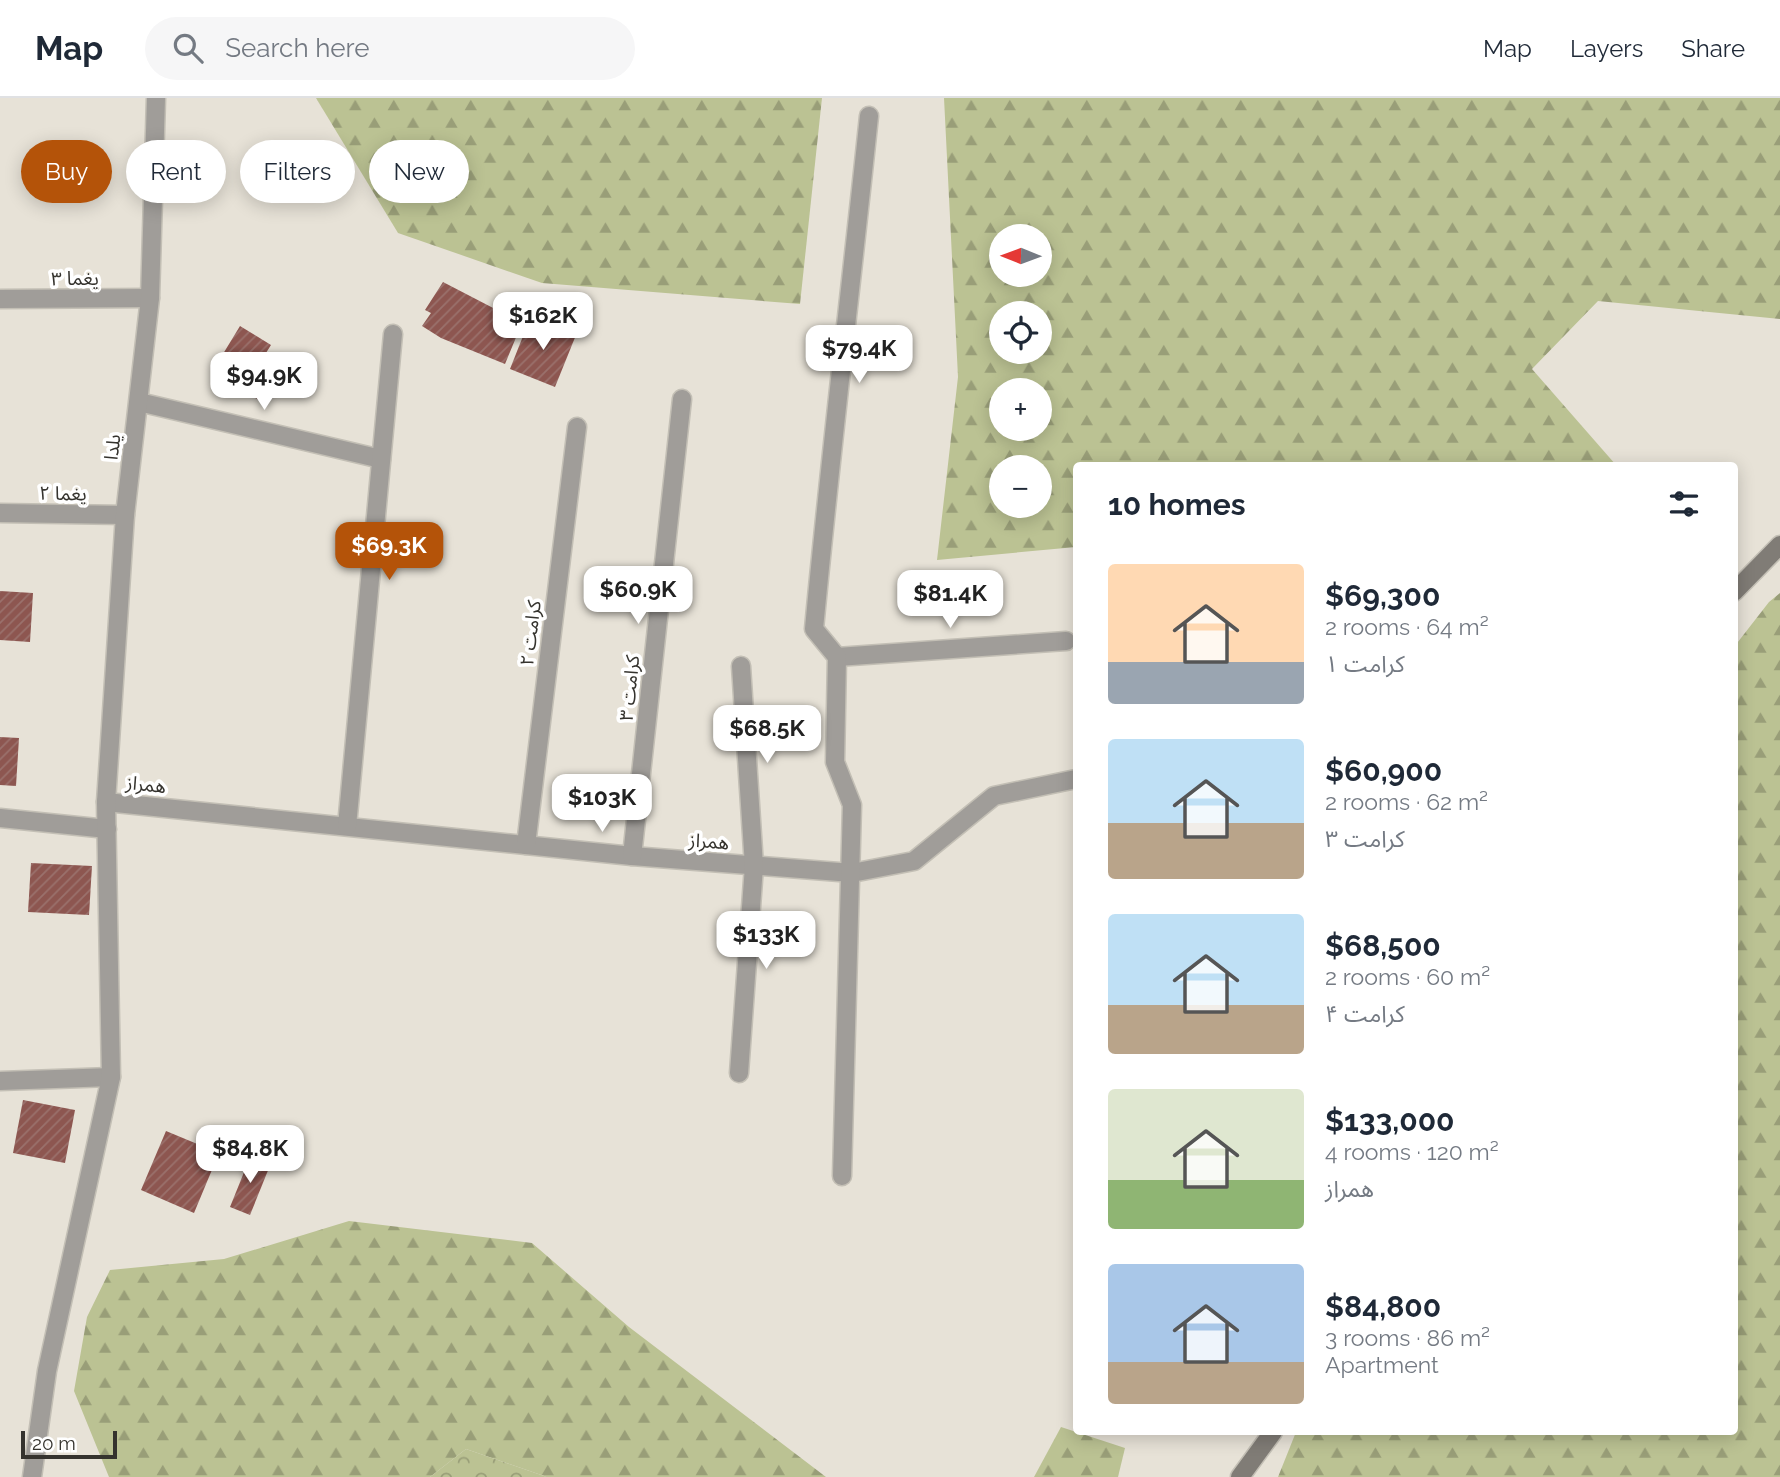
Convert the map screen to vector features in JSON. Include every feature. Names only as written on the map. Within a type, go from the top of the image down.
[{"type":"street","name":"یلدا","points":[[32,1477],[47,1371],[111,1077],[106,802],[125,515],[150,298],[156,98]]},
{"type":"street","points":[[842,1176],[852,806],[835,762],[837,657],[814,629],[830,447],[848,327],[869,116]]},
{"type":"street","name":"یغما ۳","points":[[0,299],[150,298]]},
{"type":"street","points":[[347,826],[393,334]]},
{"type":"street","name":"کرامت ۳","points":[[632,856],[682,399]]},
{"type":"street","points":[[139,402],[381,459]]},
{"type":"street","name":"کرامت ۲","points":[[526,845],[577,426]]},
{"type":"street","name":"یغما ۲","points":[[0,513],[125,515]]},
{"type":"street","points":[[1738,589],[1780,545]]},
{"type":"street","points":[[837,657],[1066,641]]},
{"type":"street","points":[[739,1073],[754,866],[741,666]]},
{"type":"street","name":"همراز","points":[[106,802],[632,856],[852,873],[914,861],[994,796],[1073,780]]},
{"type":"street","points":[[0,818],[107,830]]},
{"type":"street","points":[[0,1081],[111,1077]]},
{"type":"street","points":[[1240,1477],[1270,1435]]},
{"type":"green space","points":[[316,98],[822,98],[800,304],[542,283],[398,233],[380,203],[469,203],[469,140],[369,140],[369,185],[355,162],[355,140],[342,140]]},
{"type":"green space","points":[[944,98],[1780,98],[1780,319],[1598,301],[1532,369],[1613,462],[1073,462],[1073,547],[937,560],[958,377]]},
{"type":"green space","points":[[1780,593],[1780,1477],[1278,1477],[1295,1435],[1738,1435],[1738,642],[1769,602]]},
{"type":"green space","points":[[349,1221],[532,1243],[629,1327],[826,1477],[547,1477],[466,1449],[430,1477],[109,1477],[74,1391],[87,1317],[110,1270],[224,1259]]},
{"type":"green space","points":[[1061,1427],[1073,1431],[1073,1435],[1085,1435],[1125,1448],[1118,1477],[1034,1477]]},
{"type":"green space","points":[[466,1449],[547,1477],[430,1477]]},
{"type":"building","points":[[443,282],[522,323],[505,364],[441,338],[422,326],[431,313],[425,310]]},
{"type":"building","points":[[531,316],[576,335],[555,387],[510,369]]},
{"type":"building","points":[[240,326],[271,345],[259,364],[271,371],[266,380],[278,387],[267,405],[212,372]]},
{"type":"building","points":[[0,591],[33,593],[30,642],[0,640]]},
{"type":"building","points":[[0,737],[19,738],[16,786],[0,785]]},
{"type":"building","points":[[31,863],[92,866],[89,915],[28,912]]},
{"type":"building","points":[[23,1100],[75,1110],[65,1163],[13,1153]]},
{"type":"building","points":[[166,1131],[219,1153],[194,1213],[141,1190]]},
{"type":"building","points":[[251,1155],[271,1163],[250,1215],[230,1207]]}]
